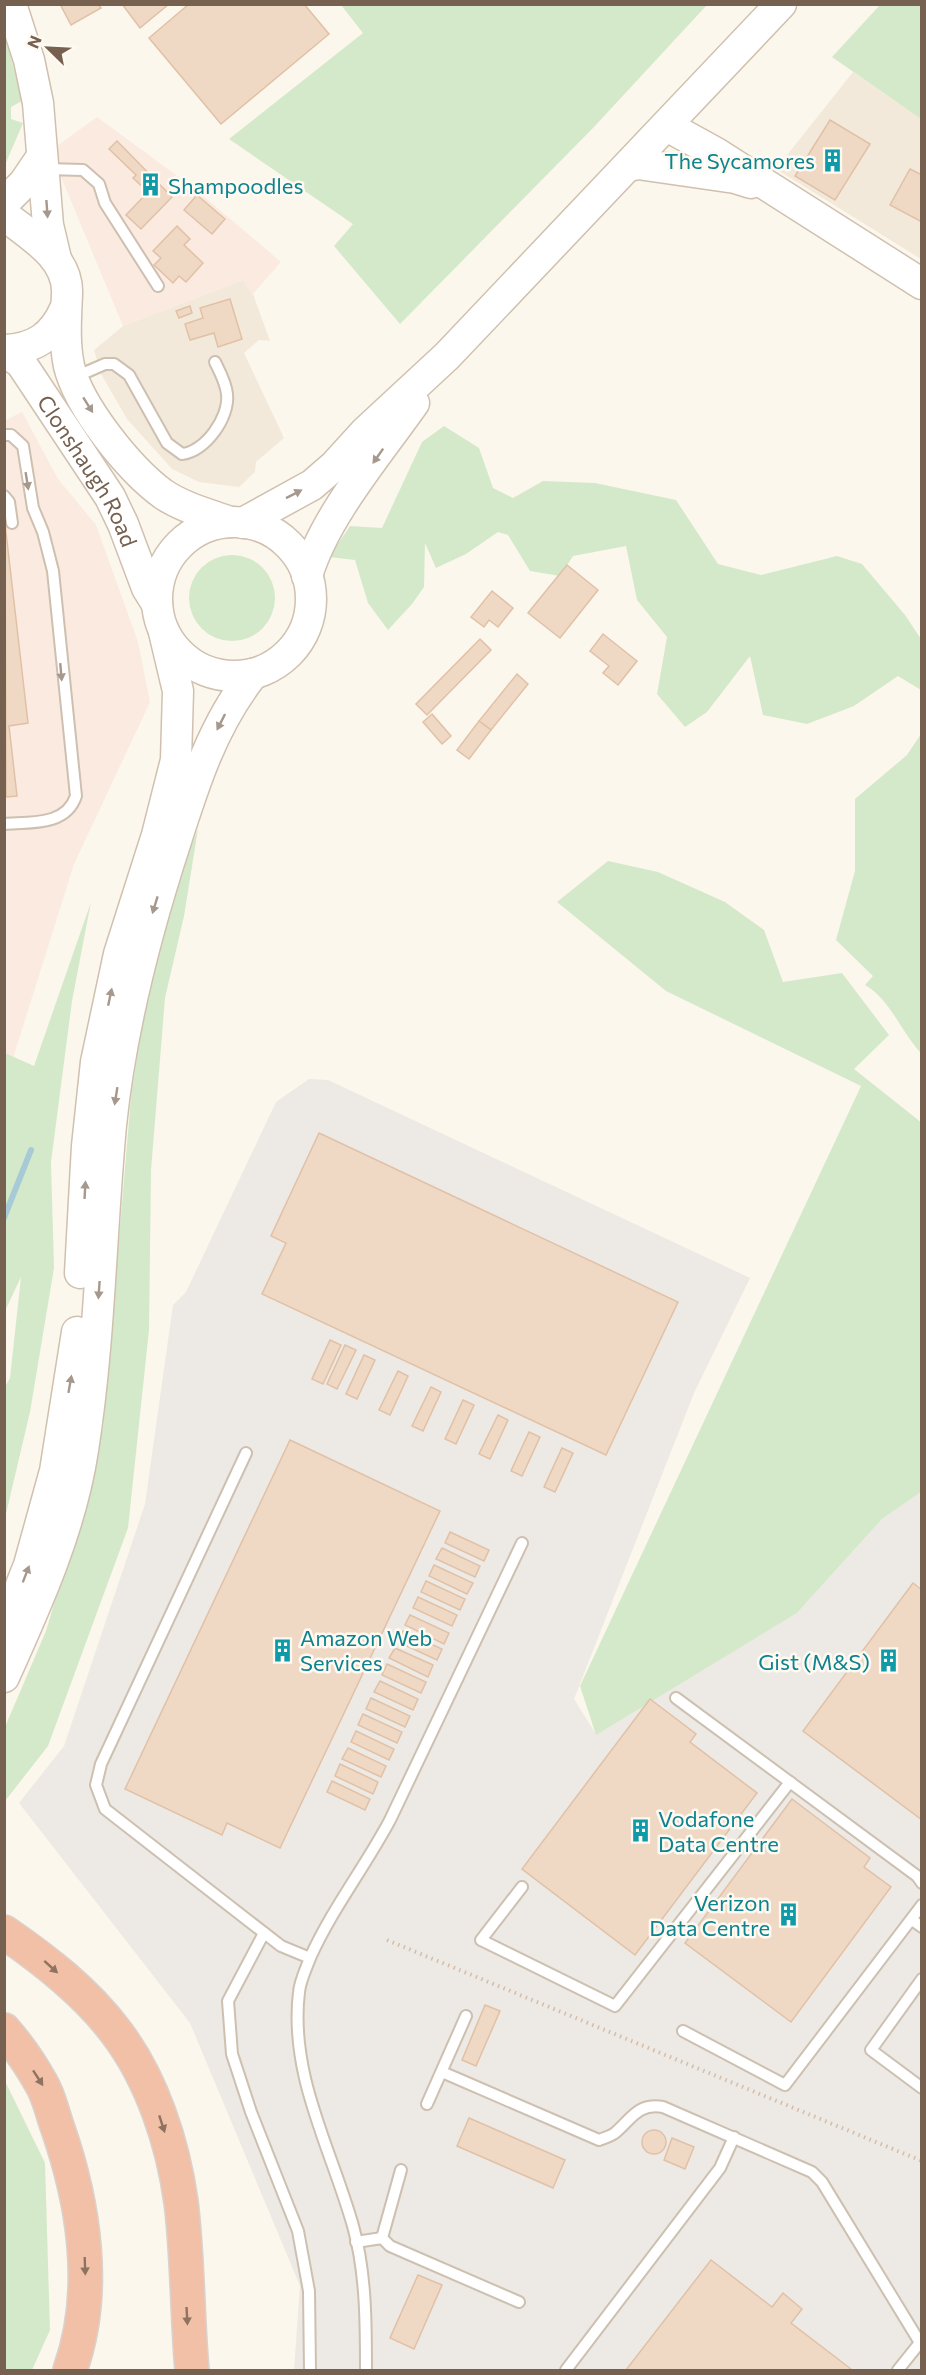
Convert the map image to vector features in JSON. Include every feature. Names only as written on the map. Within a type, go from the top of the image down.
[{"type":"highway","points":[[4,1932],[42,1958],[84,1997],[117,2032],[140,2070],[161,2119],[181,2202],[192,2370]]},
{"type":"highway","points":[[4,2030],[42,2085],[63,2143],[79,2203],[85,2281],[81,2322],[70,2370]]},
{"type":"main road","name":"Clonshaugh Road","points":[[4,350],[34,345],[48,336],[59,324],[68,292],[64,274],[56,259],[48,225],[39,165],[38,104],[29,60],[11,4]]},
{"type":"main road","points":[[4,1628],[29,1565],[55,1471],[76,1352],[87,1146],[96,1062],[118,954],[162,816],[176,760],[178,691],[160,618],[158,583],[165,564],[176,548],[191,535],[210,526],[236,522],[312,485],[447,356],[781,4]]},
{"type":"main road","points":[[667,126],[779,192],[921,284]]},
{"type":"main road","points":[[628,166],[638,164],[735,178],[779,192]]},
{"type":"main road","points":[[4,203],[39,165]]},
{"type":"main road","name":"Clonshaugh Road","points":[[4,215],[56,259]]},
{"type":"main road","name":"Clonshaugh Road","points":[[65,309],[69,364],[73,378],[104,431],[133,469],[164,494],[236,522]]},
{"type":"main road","name":"Clonshaugh Road","points":[[4,350],[21,363],[110,498],[123,524],[160,618]]},
{"type":"main road","points":[[307,576],[314,552],[340,510],[447,356]]},
{"type":"main road","points":[[4,1677],[43,1589],[73,1500],[83,1451],[93,1378],[112,1123],[127,1021],[150,923],[204,760],[233,699],[253,674],[284,657],[303,632],[310,603],[307,576],[297,556],[282,540],[264,528],[236,522]]},
{"type":"main road","points":[[160,618],[177,651],[194,665],[223,675],[253,674]]},
{"type":"lane","points":[[39,165],[83,170],[99,184],[105,203],[158,286]]},
{"type":"lane","points":[[73,378],[105,364],[114,364],[129,375],[167,443],[182,454],[194,453],[208,442],[219,423],[228,396],[215,362]]},
{"type":"lane","points":[[4,435],[11,435],[23,446],[33,508],[43,532],[53,571],[76,796],[73,805],[63,816],[4,824]]},
{"type":"lane","points":[[4,496],[9,502],[12,523]]},
{"type":"lane","points":[[246,1453],[101,1764],[96,1785],[105,1809],[264,1934],[281,1946],[309,1958]]},
{"type":"lane","points":[[366,2370],[366,2329],[356,2242],[337,2172],[308,2094],[299,2052],[297,2017],[299,1990],[309,1958],[321,1933],[366,1864],[390,1820],[522,1543]]},
{"type":"lane","points":[[676,1698],[917,1876],[921,1883]]},
{"type":"lane","points":[[522,1887],[481,1940],[615,2007],[790,1782]]},
{"type":"lane","points":[[683,2031],[785,2085],[912,1920],[921,1905]]},
{"type":"lane","points":[[912,1920],[921,1927]]},
{"type":"lane","points":[[264,1934],[228,2001],[232,2054],[251,2112],[298,2230],[309,2291],[310,2370]]},
{"type":"lane","points":[[921,1979],[871,2050],[921,2088]]},
{"type":"lane","points":[[428,2104],[466,2016]]},
{"type":"lane","points":[[442,2072],[599,2140],[615,2134],[630,2115],[653,2105],[663,2107],[812,2172],[822,2182],[921,2343],[898,2370]]},
{"type":"lane","points":[[566,2370],[720,2168],[734,2137]]},
{"type":"lane","points":[[382,2238],[401,2170]]},
{"type":"lane","points":[[356,2242],[382,2238]]},
{"type":"lane","points":[[382,2238],[390,2246],[519,2302]]},
{"type":"path","points":[[387,1940],[921,2161]]},
{"type":"shaded area","points":[[853,72],[921,119],[921,259],[776,169]]},
{"type":"shaded area","points":[[97,117],[195,189],[281,262],[253,294],[243,280],[123,326],[61,177],[57,146]]},
{"type":"shaded area","points":[[243,280],[253,294],[270,341],[259,340],[244,353],[284,438],[256,462],[255,472],[239,487],[199,482],[172,469],[127,419],[101,374],[94,350],[123,326]]},
{"type":"shaded area","points":[[22,412],[58,479],[96,525],[138,642],[150,702],[74,864],[13,1058],[5,1053],[4,421]]},
{"type":"shaded area","name":"Amazon Web Services","points":[[309,1079],[328,1080],[750,1278],[694,1393],[574,1699],[596,1734],[797,1613],[882,1519],[921,1492],[921,2370],[294,2370],[300,2286],[190,2023],[19,1803],[64,1746],[145,1504],[173,1305],[186,1292],[276,1102]]},
{"type":"green space","points":[[341,5],[707,5],[593,128],[400,324],[334,246],[353,224],[229,139],[363,33]]},
{"type":"green space","points":[[880,5],[921,5],[921,119],[832,57]]},
{"type":"green space","points":[[4,30],[22,101],[11,107],[11,119],[23,123],[5,165]]},
{"type":"green space","points":[[444,426],[479,448],[493,488],[513,498],[543,481],[595,483],[676,500],[718,564],[761,575],[837,556],[862,564],[905,615],[921,639],[921,690],[898,676],[854,706],[807,724],[763,715],[750,656],[707,712],[685,727],[657,694],[667,637],[637,600],[626,546],[573,556],[560,576],[530,571],[508,535],[498,532],[466,554],[436,568],[425,543],[424,587],[388,630],[368,603],[355,560],[329,557],[350,526],[382,528],[422,442]]},
{"type":"green space","points":[[232,555],[249,558],[263,567],[272,581],[275,598],[272,615],[263,629],[249,638],[232,641],[215,638],[201,629],[192,615],[189,598],[192,581],[201,567],[215,558]]},
{"type":"green space","points":[[921,734],[922,1053],[888,1007],[874,991],[865,985],[873,976],[836,940],[855,871],[855,799],[907,755]]},
{"type":"green space","points":[[198,829],[184,916],[165,998],[151,1170],[149,1330],[128,1528],[48,1746],[5,1801],[5,1727],[46,1631],[84,1503],[103,1428],[131,1097],[156,931]]},
{"type":"green space","points":[[608,861],[658,872],[725,902],[764,930],[783,982],[842,973],[889,1035],[854,1069],[922,1123],[921,1492],[882,1519],[797,1613],[596,1735],[580,1686],[861,1086],[666,991],[557,902]]},
{"type":"green space","points":[[91,902],[72,1001],[51,1162],[54,1268],[30,1412],[5,1518],[5,1387],[10,1378],[21,1277],[5,1311],[5,1053],[34,1066]]},
{"type":"green space","points":[[5,2081],[45,2163],[50,2330],[32,2370],[5,2370]]},
{"type":"building","points":[[60,4],[98,4],[101,8],[71,25]]},
{"type":"building","points":[[122,4],[169,4],[140,28]]},
{"type":"building","points":[[189,4],[304,4],[329,34],[221,124],[149,38]]},
{"type":"building","name":"The Sycamores","points":[[830,120],[870,144],[835,200],[795,176]]},
{"type":"building","name":"Shampoodles","points":[[117,141],[172,197],[141,229],[126,215],[148,192],[133,178],[136,175],[109,149]]},
{"type":"building","points":[[910,169],[922,175],[922,222],[890,205]]},
{"type":"building","points":[[197,195],[225,219],[212,234],[184,210]]},
{"type":"building","points":[[177,226],[190,239],[184,245],[203,263],[186,282],[179,276],[173,283],[154,265],[161,258],[153,251]]},
{"type":"building","points":[[230,299],[242,339],[218,347],[214,333],[190,340],[185,324],[203,318],[200,308]]},
{"type":"building","points":[[190,306],[192,313],[179,318],[176,311]]},
{"type":"building","points":[[5,524],[28,723],[9,726],[17,796],[6,797]]},
{"type":"building","points":[[567,565],[598,590],[560,638],[528,613]]},
{"type":"building","points":[[492,591],[513,608],[498,627],[489,620],[484,627],[471,617]]},
{"type":"building","points":[[603,634],[637,661],[618,685],[603,673],[609,666],[590,651]]},
{"type":"building","points":[[480,639],[491,650],[427,715],[416,704]]},
{"type":"building","points":[[517,674],[528,684],[491,730],[479,721]]},
{"type":"building","points":[[432,714],[451,736],[442,744],[423,722]]},
{"type":"building","points":[[479,721],[491,730],[469,759],[457,750]]},
{"type":"building","points":[[319,1133],[678,1302],[606,1455],[262,1294],[286,1243],[271,1236]]},
{"type":"building","points":[[330,1340],[341,1345],[323,1384],[312,1379]]},
{"type":"building","points":[[345,1345],[356,1350],[337,1389],[327,1384]]},
{"type":"building","points":[[364,1355],[375,1360],[357,1399],[346,1394]]},
{"type":"building","points":[[398,1371],[408,1376],[390,1415],[379,1410]]},
{"type":"building","points":[[431,1387],[441,1392],[423,1431],[412,1426]]},
{"type":"building","points":[[463,1400],[474,1405],[456,1444],[445,1439]]},
{"type":"building","points":[[498,1415],[508,1420],[490,1459],[479,1454]]},
{"type":"building","points":[[529,1432],[540,1437],[522,1476],[511,1471]]},
{"type":"building","name":"Amazon Web Services","points":[[290,1440],[440,1511],[280,1848],[227,1823],[222,1835],[125,1789]]},
{"type":"building","points":[[562,1448],[573,1453],[555,1492],[544,1487]]},
{"type":"building","points":[[450,1532],[489,1550],[484,1561],[445,1543]]},
{"type":"building","points":[[442,1548],[480,1566],[475,1577],[436,1559]]},
{"type":"building","points":[[434,1565],[473,1583],[467,1594],[429,1576]]},
{"type":"building","points":[[426,1581],[465,1599],[460,1610],[421,1592]]},
{"type":"building","name":"Gist (M&S)","points":[[913,1583],[922,1590],[922,1820],[803,1731]]},
{"type":"building","points":[[418,1597],[457,1615],[452,1626],[413,1608]]},
{"type":"building","points":[[410,1615],[449,1633],[444,1644],[405,1625]]},
{"type":"building","points":[[403,1631],[442,1649],[437,1660],[398,1642]]},
{"type":"building","points":[[395,1648],[433,1665],[428,1677],[389,1658]]},
{"type":"building","points":[[387,1664],[426,1682],[421,1693],[382,1675]]},
{"type":"building","points":[[380,1681],[418,1699],[413,1710],[374,1692]]},
{"type":"building","points":[[371,1698],[410,1716],[405,1727],[366,1709]]},
{"type":"building","name":"Vodafone Data Centre","points":[[650,1699],[696,1734],[690,1742],[757,1793],[635,1955],[522,1869]]},
{"type":"building","points":[[363,1714],[402,1732],[397,1743],[358,1725]]},
{"type":"building","points":[[356,1731],[394,1749],[389,1760],[351,1742]]},
{"type":"building","points":[[348,1748],[386,1766],[381,1777],[342,1759]]},
{"type":"building","points":[[340,1764],[378,1782],[373,1794],[335,1776]]},
{"type":"building","points":[[332,1781],[370,1799],[365,1810],[327,1792]]},
{"type":"building","name":"Verizon Data Centre","points":[[792,1799],[870,1858],[864,1867],[891,1887],[791,2022],[685,1943]]},
{"type":"building","points":[[485,2005],[500,2011],[476,2066],[462,2060]]},
{"type":"building","points":[[469,2118],[565,2160],[553,2188],[457,2146]]},
{"type":"building","points":[[654,2130],[662,2134],[666,2142],[662,2150],[654,2154],[646,2150],[642,2142],[646,2134]]},
{"type":"building","points":[[672,2138],[694,2147],[685,2169],[664,2160]]},
{"type":"building","points":[[711,2260],[772,2307],[783,2293],[802,2309],[791,2323],[851,2369],[626,2370]]},
{"type":"building","points":[[418,2275],[442,2285],[414,2349],[390,2338]]},
{"type":"waterway","points":[[4,1218],[31,1150]]},
{"type":"place","name":"The Sycamores","points":[[833,160]]},
{"type":"place","name":"Shampoodles","points":[[150,185]]},
{"type":"place","name":"Amazon Web Services","points":[[282,1650]]},
{"type":"place","name":"Gist (M&S)","points":[[888,1661]]},
{"type":"place","name":"Vodafone Data Centre","points":[[640,1831]]},
{"type":"place","name":"Verizon Data Centre","points":[[788,1915]]}]
